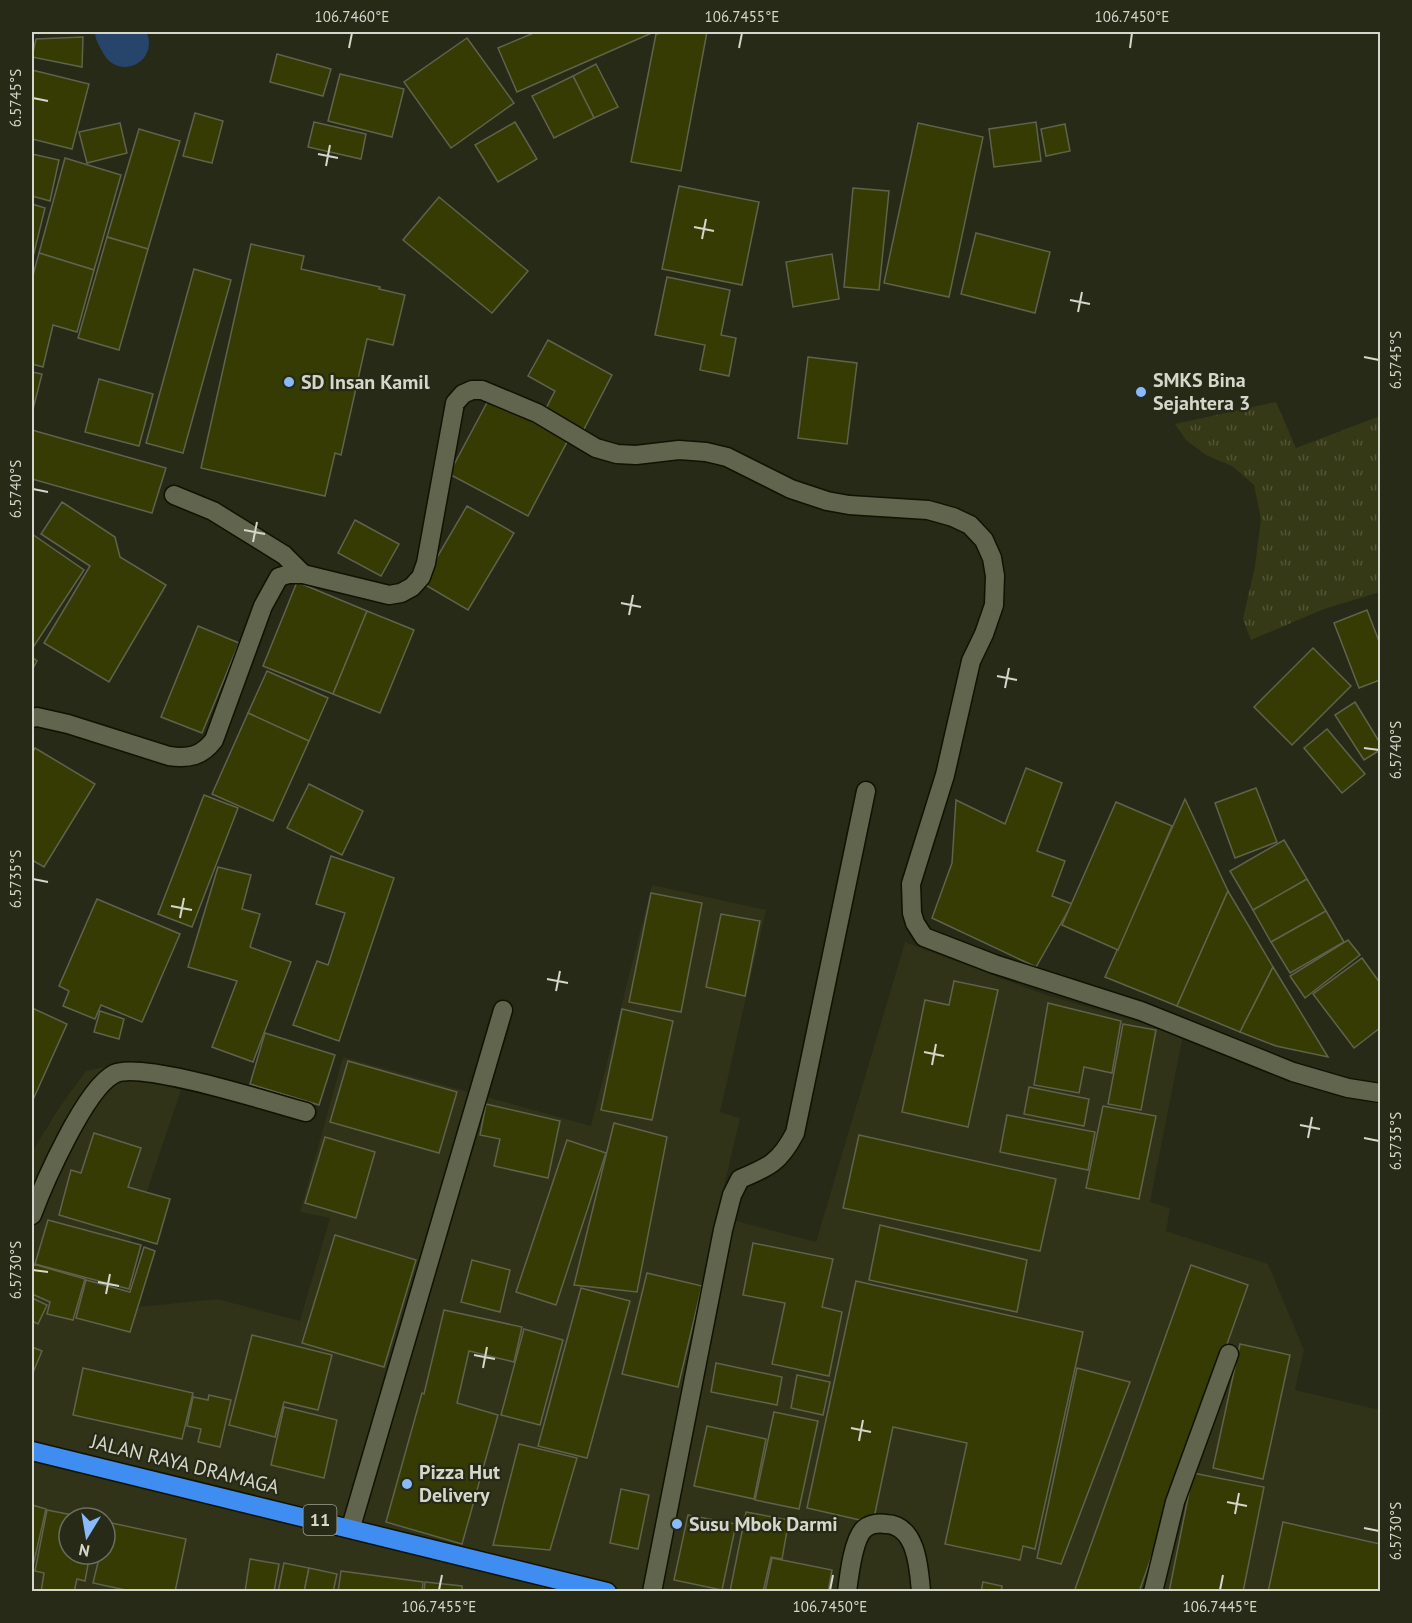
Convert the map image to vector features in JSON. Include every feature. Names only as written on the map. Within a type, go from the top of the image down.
[{"type":"highway","name":"JALAN RAYA DRAMAGA","points":[[32,1451],[351,1527],[607,1592]]},
{"type":"street","points":[[32,718],[37,717],[68,724],[169,756],[194,757],[202,752],[214,740],[219,729],[263,606],[279,577],[303,574],[389,595],[401,593],[412,587],[421,577],[426,563],[455,403],[463,393],[472,390],[482,390],[537,413],[596,447],[616,454],[646,455],[679,450],[706,452],[727,457],[791,489],[827,501],[849,505],[928,510],[953,517],[970,525],[984,540],[992,558],[995,576],[994,605],[971,661],[945,775],[911,884],[912,913],[924,937],[1005,967],[1141,1011],[1293,1072],[1348,1088],[1380,1094]]},
{"type":"street","points":[[174,495],[213,511],[284,555],[303,574]]},
{"type":"street","points":[[652,1592],[732,1196],[740,1179],[763,1169],[785,1153],[795,1134],[866,791]]},
{"type":"street","points":[[351,1527],[503,1010]]},
{"type":"street","points":[[32,1215],[48,1175],[87,1104],[104,1082],[115,1073],[129,1070],[168,1075],[306,1112]]},
{"type":"street","points":[[1153,1592],[1175,1502],[1229,1354]]},
{"type":"street","points":[[848,1592],[855,1547],[864,1529],[877,1523],[890,1524],[904,1531],[914,1547],[921,1592]]},
{"type":"shaded area","points":[[652,885],[766,910],[720,1112],[740,1118],[717,1216],[816,1242],[905,942],[1040,993],[1183,1035],[1150,1202],[1170,1208],[1166,1231],[1268,1264],[1304,1350],[1295,1390],[1380,1410],[1380,1591],[32,1591],[32,1152],[61,1105],[86,1071],[108,1066],[181,1090],[107,1310],[218,1299],[300,1321],[330,1218],[300,1212],[343,1057],[591,1126]]},
{"type":"green space","points":[[1276,402],[1296,448],[1380,416],[1380,592],[1324,609],[1251,640],[1243,619],[1255,566],[1261,519],[1254,485],[1232,466],[1206,455],[1186,440],[1175,424]]},
{"type":"building","points":[[536,32],[654,32],[517,92],[498,48]]},
{"type":"building","points":[[707,32],[681,171],[631,162],[656,34]]},
{"type":"building","points":[[83,37],[82,67],[32,57],[36,39]]},
{"type":"building","points":[[467,38],[514,103],[451,148],[404,82]]},
{"type":"building","points":[[277,54],[331,69],[323,96],[270,82]]},
{"type":"building","points":[[596,64],[618,107],[594,118],[573,76]]},
{"type":"building","points":[[32,70],[89,84],[72,149],[32,139]]},
{"type":"building","points":[[340,74],[404,89],[392,137],[328,121]]},
{"type":"building","points":[[573,76],[594,118],[554,138],[532,96]]},
{"type":"building","points":[[195,113],[223,121],[212,163],[183,156]]},
{"type":"building","points":[[314,122],[366,134],[361,159],[308,147]]},
{"type":"building","points":[[515,122],[537,159],[498,182],[475,145]]},
{"type":"building","points":[[1036,122],[1041,161],[994,167],[989,129]]},
{"type":"building","points":[[120,123],[127,153],[87,163],[79,132]]},
{"type":"building","points":[[918,123],[983,137],[949,297],[884,283]]},
{"type":"building","points":[[1065,124],[1070,151],[1046,156],[1041,129]]},
{"type":"building","points":[[139,129],[180,141],[148,249],[107,237]]},
{"type":"building","points":[[32,154],[59,160],[50,201],[32,196]]},
{"type":"building","points":[[65,158],[121,175],[94,270],[39,253]]},
{"type":"building","points":[[679,186],[759,202],[742,285],[662,269]]},
{"type":"building","points":[[853,188],[889,191],[879,290],[844,287]]},
{"type":"building","points":[[439,197],[528,271],[492,313],[403,240]]},
{"type":"building","points":[[32,204],[45,208],[32,261]]},
{"type":"building","points":[[976,233],[1050,252],[1035,313],[961,294]]},
{"type":"building","points":[[107,237],[148,249],[119,350],[78,338]]},
{"type":"building","name":"SD Insan Kamil","points":[[251,244],[304,256],[301,269],[405,295],[393,345],[367,339],[341,455],[335,453],[325,496],[201,468]]},
{"type":"building","points":[[39,253],[94,270],[77,332],[53,325],[43,367],[32,364],[32,279]]},
{"type":"building","points":[[832,254],[839,299],[793,307],[786,262]]},
{"type":"building","points":[[194,269],[231,280],[183,453],[146,443]]},
{"type":"building","points":[[667,277],[730,290],[721,335],[736,338],[729,376],[700,370],[705,345],[655,335]]},
{"type":"building","points":[[548,340],[612,375],[583,431],[544,412],[555,391],[528,376]]},
{"type":"building","points":[[808,357],[857,363],[847,444],[798,438]]},
{"type":"building","points":[[32,372],[42,374],[32,413]]},
{"type":"building","points":[[99,379],[153,394],[139,446],[85,432]]},
{"type":"building","points":[[489,399],[568,440],[528,516],[449,474]]},
{"type":"building","points":[[32,430],[166,468],[152,513],[32,479]]},
{"type":"building","points":[[62,502],[115,537],[120,557],[166,585],[109,682],[44,643],[90,566],[41,534]]},
{"type":"building","points":[[467,506],[514,533],[468,610],[422,583]]},
{"type":"building","points":[[355,520],[399,544],[381,576],[338,553]]},
{"type":"building","points":[[32,534],[84,570],[32,649]]},
{"type":"building","points":[[297,582],[367,611],[333,694],[263,666]]},
{"type":"building","points":[[1367,610],[1380,644],[1380,680],[1359,688],[1334,623]]},
{"type":"building","points":[[367,611],[414,630],[380,713],[333,694]]},
{"type":"building","points":[[198,626],[239,643],[202,733],[161,717]]},
{"type":"building","points":[[1313,648],[1351,686],[1292,745],[1254,707]]},
{"type":"building","points":[[32,657],[37,661],[32,670]]},
{"type":"building","points":[[267,671],[328,698],[309,741],[248,713]]},
{"type":"building","points":[[1355,702],[1380,743],[1380,750],[1364,760],[1335,715]]},
{"type":"building","points":[[248,713],[309,741],[273,821],[212,794]]},
{"type":"building","points":[[1327,729],[1365,774],[1342,793],[1304,748]]},
{"type":"building","points":[[35,748],[95,784],[44,867],[32,860],[32,753]]},
{"type":"building","points":[[1026,768],[1062,783],[1037,851],[1065,861],[1052,896],[1072,904],[1036,967],[932,918],[952,863],[956,800],[1005,824]]},
{"type":"building","points":[[309,784],[363,811],[342,855],[287,828]]},
{"type":"building","points":[[1256,788],[1277,842],[1235,858],[1215,803]]},
{"type":"building","points":[[204,795],[238,808],[192,927],[158,914]]},
{"type":"building","points":[[1185,799],[1228,891],[1177,1006],[1105,977]]},
{"type":"building","points":[[1116,802],[1172,826],[1118,950],[1062,925]]},
{"type":"building","points":[[1284,840],[1307,879],[1253,910],[1230,871]]},
{"type":"building","points":[[331,856],[394,878],[339,1041],[293,1025],[317,961],[328,965],[345,913],[316,904]]},
{"type":"building","points":[[218,867],[251,875],[242,909],[260,914],[250,947],[291,962],[253,1062],[212,1047],[237,981],[188,967]]},
{"type":"building","points":[[1307,879],[1326,911],[1271,942],[1253,910]]},
{"type":"building","points":[[1228,891],[1273,967],[1240,1032],[1177,1006]]},
{"type":"building","points":[[651,893],[702,903],[681,1012],[629,1002]]},
{"type":"building","points":[[97,899],[180,934],[142,1022],[101,1005],[95,1019],[63,1006],[69,991],[59,986]]},
{"type":"building","points":[[1326,911],[1344,942],[1290,973],[1271,942]]},
{"type":"building","points":[[721,914],[760,921],[745,996],[706,987]]},
{"type":"building","points":[[1348,940],[1360,955],[1305,998],[1290,976]]},
{"type":"building","points":[[1362,958],[1380,983],[1380,1028],[1354,1048],[1313,994]]},
{"type":"building","points":[[1273,967],[1328,1057],[1276,1046],[1240,1032]]},
{"type":"building","points":[[954,981],[998,990],[968,1127],[902,1112],[925,1000],[949,1005]]},
{"type":"building","points":[[1048,1003],[1121,1021],[1112,1073],[1084,1067],[1079,1093],[1034,1085]]},
{"type":"building","points":[[32,1008],[67,1024],[32,1102]]},
{"type":"building","points":[[622,1009],[673,1021],[652,1120],[601,1110]]},
{"type":"building","points":[[100,1011],[124,1019],[119,1039],[94,1032]]},
{"type":"building","points":[[1123,1024],[1156,1030],[1141,1110],[1108,1104]]},
{"type":"building","points":[[265,1033],[335,1055],[319,1105],[250,1084]]},
{"type":"building","points":[[348,1061],[457,1092],[439,1153],[330,1122]]},
{"type":"building","points":[[1029,1087],[1089,1099],[1084,1126],[1024,1114]]},
{"type":"building","points":[[486,1104],[560,1121],[548,1178],[494,1166],[500,1139],[480,1135]]},
{"type":"building","points":[[1103,1106],[1156,1116],[1139,1199],[1086,1188]]},
{"type":"building","points":[[1007,1115],[1095,1132],[1088,1170],[1000,1152]]},
{"type":"building","points":[[614,1123],[667,1137],[637,1292],[574,1285]]},
{"type":"building","points":[[94,1133],[141,1148],[128,1187],[170,1199],[157,1244],[59,1215],[71,1170],[81,1173]]},
{"type":"building","points":[[859,1135],[1056,1179],[1040,1251],[843,1208]]},
{"type":"building","points":[[325,1137],[375,1152],[356,1218],[305,1203]]},
{"type":"building","points":[[567,1140],[606,1153],[556,1305],[516,1292]]},
{"type":"building","points":[[48,1220],[141,1245],[129,1289],[35,1264]]},
{"type":"building","points":[[880,1225],[1027,1260],[1017,1312],[869,1280]]},
{"type":"building","points":[[335,1235],[416,1260],[384,1367],[302,1343]]},
{"type":"building","points":[[753,1243],[833,1259],[822,1307],[842,1312],[829,1376],[772,1364],[785,1303],[743,1295]]},
{"type":"building","points":[[144,1247],[155,1251],[130,1332],[76,1318],[86,1280],[130,1292]]},
{"type":"building","points":[[472,1260],[510,1270],[500,1312],[461,1302]]},
{"type":"building","points":[[33,1264],[85,1279],[73,1320],[47,1314],[50,1302],[32,1294]]},
{"type":"building","points":[[1191,1265],[1248,1285],[1139,1592],[1074,1592]]},
{"type":"building","points":[[647,1273],[702,1286],[678,1387],[622,1374]]},
{"type":"building","points":[[856,1281],[1083,1332],[1035,1549],[1023,1546],[1020,1560],[945,1544],[967,1443],[893,1427],[873,1523],[807,1508]]},
{"type":"building","points":[[581,1288],[630,1301],[587,1458],[538,1446]]},
{"type":"building","points":[[32,1298],[47,1305],[38,1324],[32,1321]]},
{"type":"building","points":[[444,1310],[522,1327],[514,1362],[469,1351],[457,1403],[498,1415],[462,1544],[386,1522],[422,1393],[424,1394]]},
{"type":"building","points":[[524,1329],[563,1340],[540,1425],[501,1415]]},
{"type":"building","points":[[252,1335],[332,1355],[318,1410],[284,1402],[275,1437],[229,1425]]},
{"type":"building","points":[[1240,1344],[1290,1355],[1263,1479],[1213,1468]]},
{"type":"building","points":[[32,1347],[42,1351],[32,1375]]},
{"type":"building","points":[[716,1363],[782,1377],[777,1405],[711,1392]]},
{"type":"building","points":[[83,1368],[193,1393],[182,1439],[73,1415]]},
{"type":"building","points":[[1077,1368],[1130,1382],[1061,1564],[1037,1558]]},
{"type":"building","points":[[797,1375],[830,1382],[823,1415],[791,1408]]},
{"type":"building","points":[[209,1395],[231,1400],[220,1447],[198,1442],[201,1429],[187,1426],[193,1397],[208,1400]]},
{"type":"building","points":[[284,1407],[337,1420],[324,1478],[271,1465]]},
{"type":"building","points":[[774,1412],[818,1421],[799,1509],[755,1500]]},
{"type":"building","points":[[707,1426],[766,1439],[754,1499],[694,1486]]},
{"type":"building","points":[[519,1444],[577,1458],[550,1550],[493,1545]]},
{"type":"building","points":[[1193,1473],[1264,1487],[1243,1592],[1169,1592]]},
{"type":"building","points":[[621,1489],[649,1495],[638,1549],[610,1543]]},
{"type":"building","points":[[32,1505],[46,1509],[33,1566],[32,1565]]},
{"type":"building","points":[[47,1510],[57,1512],[57,1566],[88,1566],[85,1581],[77,1579],[74,1592],[41,1592],[44,1573],[35,1571]]},
{"type":"building","points":[[746,1512],[789,1520],[782,1559],[771,1557],[763,1592],[730,1591]]},
{"type":"building","points":[[688,1515],[736,1524],[722,1590],[674,1580]]},
{"type":"building","points":[[1283,1522],[1380,1544],[1380,1592],[1268,1592]]},
{"type":"building","points":[[117,1524],[186,1539],[175,1592],[135,1592],[93,1583],[97,1566],[117,1566]]},
{"type":"building","points":[[772,1558],[832,1570],[828,1592],[765,1592]]},
{"type":"building","points":[[250,1559],[279,1564],[274,1592],[245,1592]]},
{"type":"building","points":[[284,1563],[309,1568],[304,1592],[278,1592]]},
{"type":"building","points":[[309,1568],[337,1574],[333,1592],[304,1592]]},
{"type":"building","points":[[341,1571],[423,1582],[422,1592],[338,1592]]},
{"type":"building","points":[[425,1582],[462,1586],[462,1592],[424,1592]]},
{"type":"building","points":[[983,1582],[1002,1586],[1001,1592],[981,1592]]},
{"type":"waterway","points":[[119,32],[125,43]]},
{"type":"place","name":"SD Insan Kamil","points":[[289,382]]},
{"type":"place","name":"SMKS Bina Sejahtera 3","points":[[1141,392]]},
{"type":"place","name":"Pizza Hut Delivery","points":[[407,1484]]},
{"type":"place","name":"Susu Mbok Darmi","points":[[677,1524]]}]
